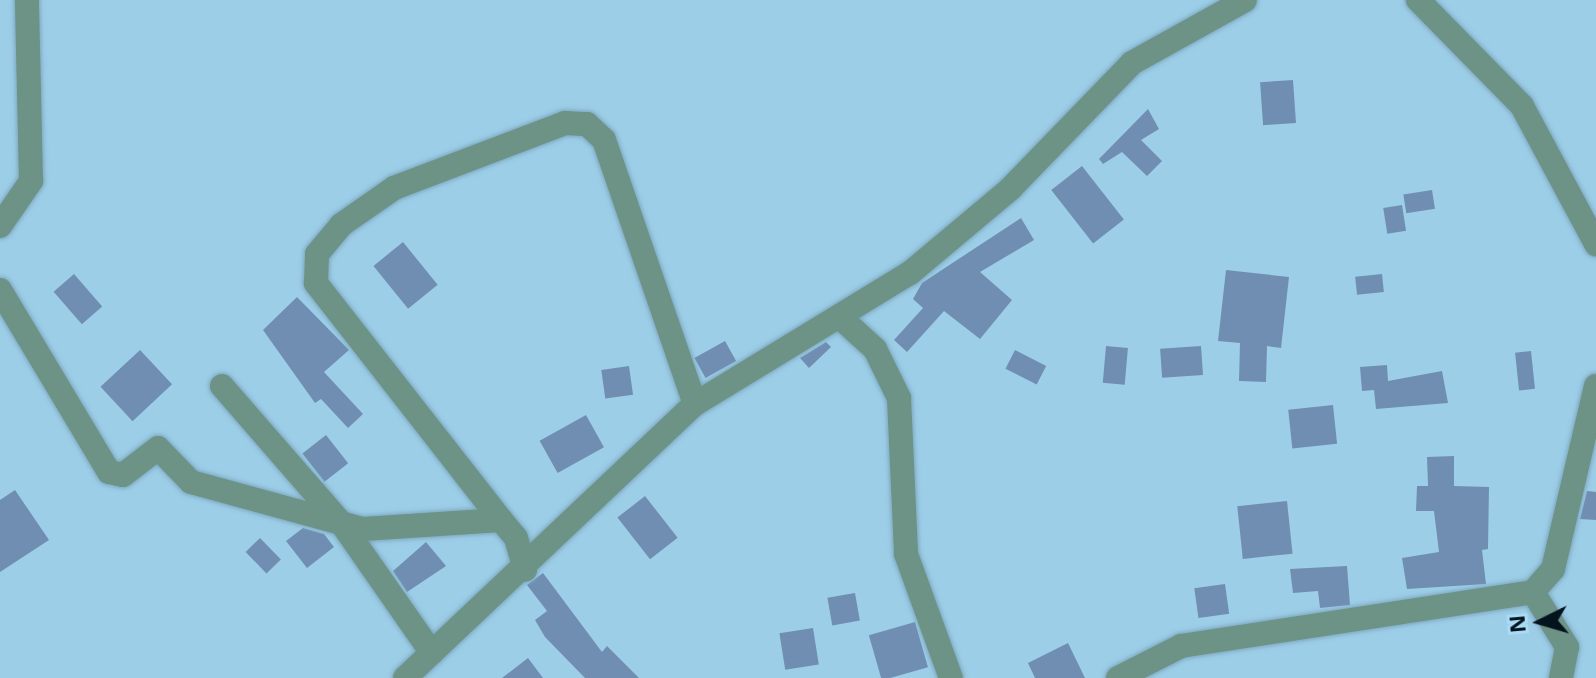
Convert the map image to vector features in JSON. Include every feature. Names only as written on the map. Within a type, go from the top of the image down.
[{"type":"street","points":[[0,226],[31,181],[27,0]]},
{"type":"street","points":[[405,678],[525,570],[695,404],[842,319],[981,215],[1132,63],[1245,0]]},
{"type":"street","points":[[1418,0],[1522,106],[1594,233]]},
{"type":"street","points":[[525,570],[516,538],[316,283],[313,271],[325,244],[394,188],[565,123],[587,124],[604,140],[695,404]]},
{"type":"street","points":[[0,290],[109,472],[123,475],[158,448],[191,482],[342,524],[382,531],[501,520]]},
{"type":"street","points":[[842,319],[875,349],[899,398],[906,554],[951,678]]},
{"type":"street","points":[[222,386],[342,524],[432,653]]},
{"type":"street","points":[[1118,678],[1181,646],[1533,592],[1553,569],[1592,423],[1596,386]]},
{"type":"street","points":[[1533,592],[1567,647],[1561,678]]},
{"type":"building","points":[[1293,80],[1296,123],[1263,125],[1260,82]]},
{"type":"building","points":[[1148,109],[1159,129],[1141,140],[1162,161],[1147,176],[1122,152],[1103,164],[1099,159]]},
{"type":"building","points":[[1082,166],[1124,220],[1093,244],[1051,190]]},
{"type":"building","points":[[1432,190],[1435,209],[1406,213],[1403,195]]},
{"type":"building","points":[[1402,205],[1406,231],[1387,234],[1383,208]]},
{"type":"building","points":[[1021,218],[1034,240],[980,272],[1012,300],[980,339],[944,311],[907,352],[894,340],[923,308],[913,299],[922,283]]},
{"type":"building","points":[[403,242],[438,285],[408,309],[373,266]]},
{"type":"building","points":[[1226,270],[1289,277],[1281,348],[1267,346],[1266,382],[1239,381],[1240,343],[1218,341]]},
{"type":"building","points":[[74,274],[102,306],[82,324],[54,292]]},
{"type":"building","points":[[1382,274],[1384,292],[1357,295],[1355,277]]},
{"type":"building","points":[[297,297],[349,350],[324,372],[363,414],[348,428],[321,399],[315,403],[263,330]]},
{"type":"building","points":[[725,341],[736,361],[706,378],[694,358]]},
{"type":"building","points":[[826,342],[831,347],[809,368],[800,358]]},
{"type":"building","points":[[1106,346],[1128,348],[1125,385],[1103,383]]},
{"type":"building","points":[[1201,346],[1203,375],[1162,378],[1160,349]]},
{"type":"building","points":[[140,350],[172,384],[133,421],[101,387]]},
{"type":"building","points":[[1015,350],[1046,366],[1037,385],[1005,369]]},
{"type":"building","points":[[1531,351],[1535,389],[1519,390],[1515,353]]},
{"type":"building","points":[[1387,365],[1388,381],[1442,371],[1448,403],[1376,409],[1374,390],[1362,391],[1360,367]]},
{"type":"building","points":[[629,366],[633,395],[605,399],[601,370]]},
{"type":"building","points":[[1333,405],[1337,444],[1292,448],[1288,410]]},
{"type":"building","points":[[586,415],[604,447],[558,473],[540,441]]},
{"type":"building","points":[[326,435],[348,463],[325,482],[302,453]]},
{"type":"building","points":[[1454,456],[1454,486],[1489,487],[1488,549],[1482,550],[1486,584],[1407,589],[1402,558],[1439,552],[1434,511],[1416,511],[1417,486],[1428,486],[1427,457]]},
{"type":"building","points":[[15,490],[49,540],[0,572],[0,500]]},
{"type":"building","points":[[1587,491],[1596,492],[1596,520],[1580,519]]},
{"type":"building","points":[[645,496],[678,538],[650,559],[617,518]]},
{"type":"building","points":[[1287,501],[1293,554],[1243,559],[1237,506]]},
{"type":"building","points":[[303,528],[324,534],[334,547],[307,568],[286,541]]},
{"type":"building","points":[[260,538],[281,560],[266,573],[246,552]]},
{"type":"building","points":[[426,542],[446,566],[407,592],[393,571]]},
{"type":"building","points":[[1347,566],[1350,605],[1320,608],[1318,591],[1293,593],[1290,569]]},
{"type":"building","points":[[543,573],[602,652],[607,646],[639,678],[585,678],[545,637],[535,620],[547,611],[527,585]]},
{"type":"building","points":[[1225,584],[1229,614],[1198,618],[1194,588]]},
{"type":"building","points":[[855,593],[860,621],[832,625],[827,598]]},
{"type":"building","points":[[915,622],[928,667],[881,678],[869,635]]},
{"type":"building","points":[[813,628],[819,665],[785,670],[779,633]]},
{"type":"building","points":[[1068,643],[1085,678],[1035,678],[1028,663]]},
{"type":"building","points":[[528,658],[543,678],[502,678]]}]
